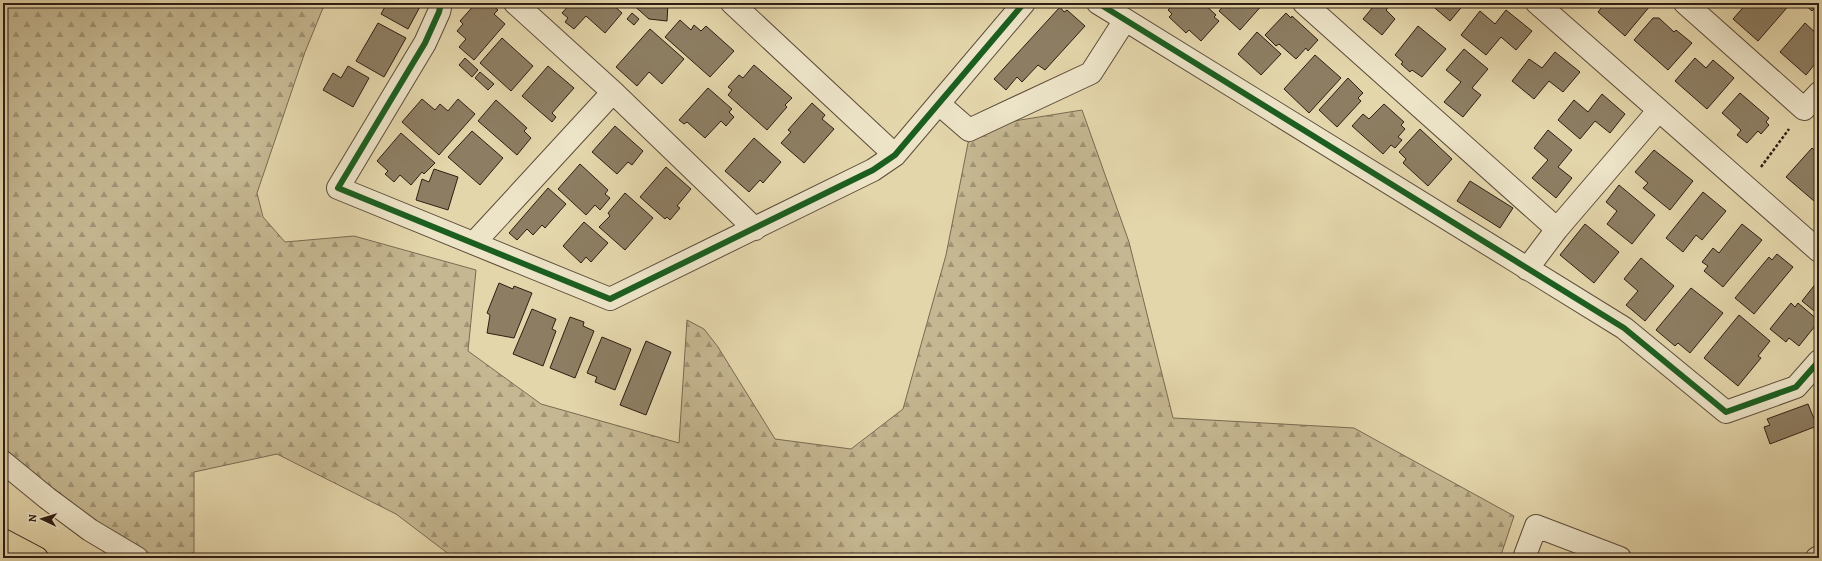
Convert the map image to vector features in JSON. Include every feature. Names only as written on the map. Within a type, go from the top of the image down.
[{"type":"highway","points":[[3,540],[37,558]]},
{"type":"street","points":[[441,3],[439,12],[425,43],[338,188],[610,299],[873,170],[895,155],[1024,3]]},
{"type":"street","points":[[515,3],[613,92],[755,228]]},
{"type":"street","points":[[732,3],[895,155]]},
{"type":"street","points":[[1098,3],[1624,328],[1726,412],[1796,387],[1819,361]]},
{"type":"street","points":[[1304,3],[1557,229]]},
{"type":"street","points":[[1537,3],[1819,251]]},
{"type":"street","points":[[1684,3],[1804,109],[1819,93]]},
{"type":"street","points":[[939,104],[969,130],[1091,73],[1125,20]]},
{"type":"street","points":[[474,244],[613,92]]},
{"type":"street","points":[[1527,269],[1557,229],[1659,110]]},
{"type":"street","points":[[3,462],[47,498],[90,530],[137,558]]},
{"type":"street","points":[[1524,558],[1536,526],[1620,558]]},
{"type":"path","points":[[1746,186],[1804,109]]},
{"type":"green space","points":[[3,3],[325,3],[305,52],[257,193],[263,217],[285,242],[354,236],[476,270],[468,351],[541,404],[679,443],[687,320],[704,329],[718,347],[775,439],[851,449],[903,409],[946,255],[971,128],[1082,110],[1129,242],[1173,418],[1354,428],[1514,516],[1500,558],[454,558],[396,514],[277,454],[194,472],[194,558],[143,558],[103,532],[3,447]]},
{"type":"building","points":[[387,3],[422,3],[408,29],[381,14]]},
{"type":"building","points":[[476,3],[490,3],[498,10],[494,14],[505,24],[474,60],[459,47],[466,39],[457,31],[463,24],[460,21]]},
{"type":"building","points":[[571,3],[611,3],[622,13],[605,33],[586,16],[574,29],[565,22],[568,18],[562,13]]},
{"type":"building","points":[[631,3],[668,3],[667,21],[649,19]]},
{"type":"building","points":[[1174,3],[1203,3],[1216,15],[1214,17],[1219,21],[1201,41],[1189,30],[1186,33],[1169,17],[1172,14],[1168,10]]},
{"type":"building","points":[[1226,3],[1264,3],[1240,30],[1219,11]]},
{"type":"building","points":[[1367,3],[1392,3],[1386,10],[1395,19],[1382,35],[1363,19],[1373,7]]},
{"type":"building","points":[[1429,3],[1465,3],[1450,21]]},
{"type":"building","points":[[1605,3],[1647,3],[1650,6],[1625,36],[1598,12]]},
{"type":"building","points":[[1747,3],[1791,3],[1758,41],[1733,19]]},
{"type":"building","points":[[1803,3],[1819,3],[1812,11]]},
{"type":"building","points":[[1060,7],[1064,12],[1067,10],[1085,26],[1045,70],[1038,65],[1022,82],[1017,77],[1006,90],[994,79]]},
{"type":"building","points":[[1506,10],[1532,31],[1516,50],[1501,37],[1486,55],[1461,35],[1480,11],[1495,24]]},
{"type":"building","points":[[632,13],[639,19],[634,25],[627,19]]},
{"type":"building","points":[[1286,13],[1291,18],[1292,16],[1318,40],[1308,51],[1306,48],[1296,59],[1279,44],[1276,46],[1265,35]]},
{"type":"building","points":[[1653,18],[1659,18],[1674,32],[1676,30],[1692,43],[1668,70],[1634,40]]},
{"type":"building","points":[[680,20],[691,30],[694,25],[701,31],[706,26],[734,51],[710,77],[665,37]]},
{"type":"building","points":[[378,23],[406,38],[384,77],[356,61]]},
{"type":"building","points":[[1805,23],[1819,36],[1819,59],[1806,75],[1780,52]]},
{"type":"building","points":[[1418,26],[1446,49],[1422,77],[1412,70],[1410,72],[1401,64],[1403,62],[1395,55]]},
{"type":"building","points":[[650,29],[684,59],[662,84],[649,72],[637,86],[616,67]]},
{"type":"building","points":[[1257,32],[1281,54],[1261,75],[1238,54]]},
{"type":"building","points":[[502,38],[533,66],[511,91],[480,63]]},
{"type":"building","points":[[1464,49],[1488,69],[1472,88],[1481,95],[1463,117],[1444,102],[1461,82],[1446,70]]},
{"type":"building","points":[[1555,52],[1580,72],[1563,92],[1549,81],[1534,99],[1512,81],[1529,59],[1542,68]]},
{"type":"building","points":[[1315,55],[1341,78],[1309,113],[1284,89]]},
{"type":"building","points":[[465,58],[478,70],[472,77],[459,65]]},
{"type":"building","points":[[1695,58],[1706,68],[1713,60],[1734,78],[1707,109],[1675,81]]},
{"type":"building","points":[[754,65],[792,98],[785,105],[787,107],[767,130],[728,95],[732,90],[728,87],[739,75],[743,78]]},
{"type":"building","points":[[348,66],[369,78],[353,107],[323,90],[333,73],[341,78]]},
{"type":"building","points":[[548,66],[574,88],[552,113],[556,117],[552,122],[522,96]]},
{"type":"building","points":[[480,72],[494,84],[488,90],[475,78]]},
{"type":"building","points":[[1348,78],[1363,93],[1358,98],[1361,101],[1337,127],[1319,110]]},
{"type":"building","points":[[708,88],[732,109],[729,112],[734,117],[726,126],[721,121],[705,138],[687,122],[684,124],[679,120]]},
{"type":"building","points":[[1740,93],[1769,118],[1766,122],[1769,125],[1761,134],[1758,131],[1747,143],[1737,135],[1741,130],[1722,113]]},
{"type":"building","points":[[1602,94],[1625,114],[1610,133],[1595,121],[1580,139],[1558,120],[1574,100],[1588,112]]},
{"type":"building","points":[[422,99],[435,110],[440,104],[448,111],[458,99],[475,114],[439,155],[402,122]]},
{"type":"building","points":[[496,100],[527,128],[524,131],[531,138],[517,155],[478,121]]},
{"type":"building","points":[[812,103],[825,115],[822,119],[834,129],[804,163],[781,143],[791,132],[788,130]]},
{"type":"building","points":[[1384,104],[1404,122],[1401,125],[1405,129],[1398,137],[1402,140],[1395,148],[1391,145],[1383,154],[1352,126],[1363,114],[1369,119]]},
{"type":"building","points":[[615,126],[643,151],[632,165],[628,162],[617,174],[592,152]]},
{"type":"building","points":[[1420,129],[1452,159],[1428,186],[1403,163],[1406,159],[1399,152]]},
{"type":"building","points":[[1548,130],[1572,150],[1558,167],[1572,178],[1556,198],[1532,178],[1548,160],[1534,148]]},
{"type":"building","points":[[472,131],[503,158],[480,185],[448,157]]},
{"type":"building","points":[[401,133],[435,163],[424,174],[422,172],[411,185],[400,175],[394,182],[385,174],[388,171],[377,161]]},
{"type":"building","points":[[754,138],[781,162],[763,183],[760,180],[749,192],[725,171]]},
{"type":"building","points":[[1812,148],[1819,154],[1819,195],[1814,201],[1786,177]]},
{"type":"building","points":[[1654,150],[1693,181],[1670,210],[1643,188],[1648,183],[1635,172]]},
{"type":"building","points":[[580,164],[608,190],[605,194],[610,198],[600,210],[595,205],[586,215],[558,189]]},
{"type":"building","points":[[666,167],[691,189],[677,206],[680,208],[670,220],[667,217],[665,219],[640,197]]},
{"type":"building","points":[[434,169],[458,177],[448,210],[416,200],[422,179],[429,182]]},
{"type":"building","points":[[1470,181],[1513,208],[1500,228],[1457,201]]},
{"type":"building","points":[[1619,185],[1655,215],[1632,244],[1607,224],[1617,211],[1606,202]]},
{"type":"building","points":[[548,188],[566,204],[545,228],[542,225],[533,235],[527,229],[517,240],[509,233]]},
{"type":"building","points":[[1703,192],[1726,211],[1702,240],[1696,235],[1683,252],[1666,238]]},
{"type":"building","points":[[625,193],[653,218],[625,250],[599,227],[610,216],[608,213]]},
{"type":"building","points":[[584,222],[608,243],[591,262],[586,257],[581,263],[563,246]]},
{"type":"building","points":[[1585,224],[1619,252],[1594,283],[1560,255]]},
{"type":"building","points":[[1742,224],[1762,240],[1723,287],[1704,271],[1708,266],[1702,262],[1713,248],[1719,253]]},
{"type":"building","points":[[1777,254],[1793,267],[1754,314],[1735,298],[1769,257],[1772,260]]},
{"type":"building","points":[[1641,258],[1674,286],[1645,321],[1626,305],[1638,291],[1624,279]]},
{"type":"building","points":[[1817,282],[1819,284],[1819,315],[1802,301]]},
{"type":"building","points":[[499,283],[513,289],[514,286],[532,293],[514,338],[487,333],[490,315],[487,313]]},
{"type":"building","points":[[1691,288],[1723,313],[1690,353],[1678,343],[1675,346],[1656,330]]},
{"type":"building","points":[[1791,303],[1795,307],[1798,303],[1819,321],[1799,346],[1789,338],[1786,342],[1770,329]]},
{"type":"building","points":[[532,309],[556,319],[552,329],[556,331],[543,366],[513,354]]},
{"type":"building","points":[[1739,315],[1770,341],[1758,356],[1761,358],[1738,386],[1704,358]]},
{"type":"building","points":[[570,317],[584,322],[583,326],[594,331],[575,378],[550,368]]},
{"type":"building","points":[[602,337],[631,349],[615,390],[595,382],[597,377],[587,373]]},
{"type":"building","points":[[646,341],[671,352],[646,415],[620,405]]},
{"type":"building","points":[[1808,404],[1817,426],[1770,444],[1764,427],[1770,425],[1767,419]]},
{"type":"cycle path","points":[[441,3],[439,12],[425,43],[338,188],[610,299],[873,170],[895,155],[1024,3]]},
{"type":"cycle path","points":[[1098,3],[1624,328],[1726,412],[1796,387],[1819,361]]}]
